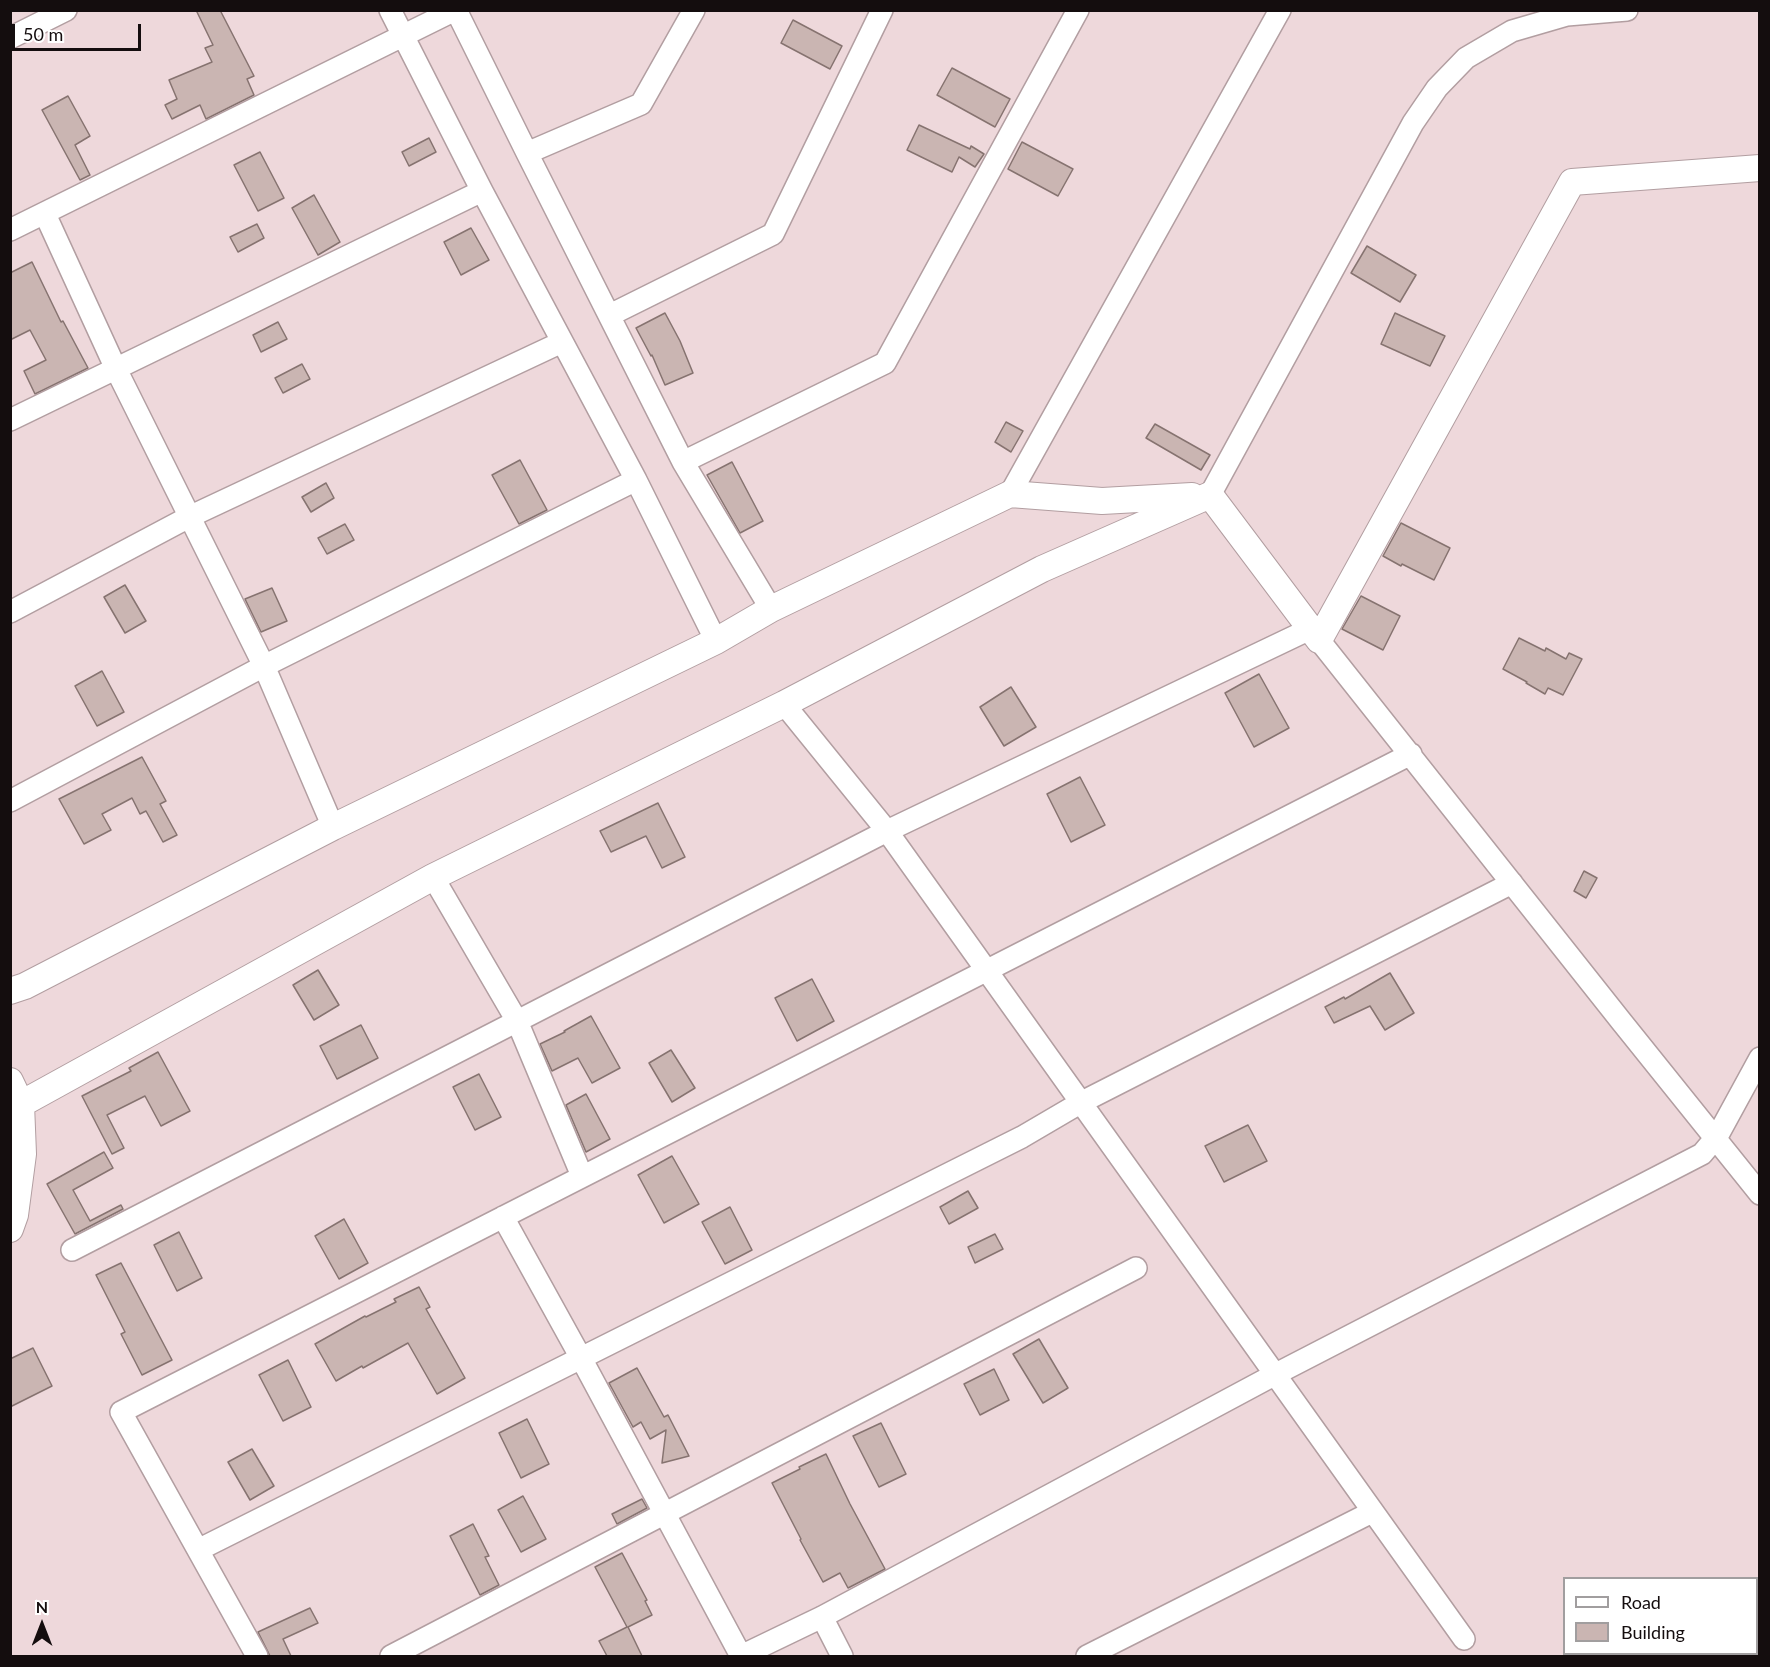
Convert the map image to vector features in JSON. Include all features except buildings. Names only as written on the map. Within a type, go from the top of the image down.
[{"type":"street","points":[[10,38],[66,10]]},
{"type":"street","points":[[390,10],[482,191],[636,480],[717,641]]},
{"type":"street","points":[[10,230],[456,10],[683,462],[771,609]]},
{"type":"street","points":[[527,153],[641,104],[694,10]]},
{"type":"street","points":[[610,315],[773,234],[882,10]]},
{"type":"street","points":[[683,462],[885,363],[1078,10]]},
{"type":"street","points":[[1010,494],[1280,10]]},
{"type":"street","points":[[21,1104],[433,877],[784,704],[1042,569],[1210,495],[1413,123],[1437,88],[1466,58],[1512,31],[1567,15],[1627,10]]},
{"type":"street","points":[[72,1250],[887,831],[1315,634],[1572,182],[1760,168]]},
{"type":"street","points":[[10,420],[482,191]]},
{"type":"street","points":[[45,214],[116,369],[264,666],[333,827]]},
{"type":"street","points":[[10,612],[189,517],[562,342]]},
{"type":"street","points":[[10,801],[264,666],[636,480]]},
{"type":"street","points":[[10,991],[25,986],[333,827],[717,641],[771,609],[1010,494],[1102,501],[1210,495]]},
{"type":"street","points":[[1210,495],[1315,634],[1760,1194]]},
{"type":"street","points":[[784,704],[887,831],[1464,1639]]},
{"type":"street","points":[[257,1656],[122,1412],[1411,754]]},
{"type":"street","points":[[433,877],[517,1021],[582,1176]]},
{"type":"street","points":[[198,1550],[1022,1137],[1080,1103],[1512,883]]},
{"type":"street","points":[[503,1217],[741,1656],[822,1617],[1274,1375],[1702,1154],[1715,1138],[1760,1058]]},
{"type":"street","points":[[10,1081],[21,1104],[23,1154],[15,1215],[10,1229]]},
{"type":"street","points":[[392,1656],[1136,1268]]},
{"type":"street","points":[[1087,1656],[1372,1512]]},
{"type":"street","points":[[822,1617],[842,1656]]}]
